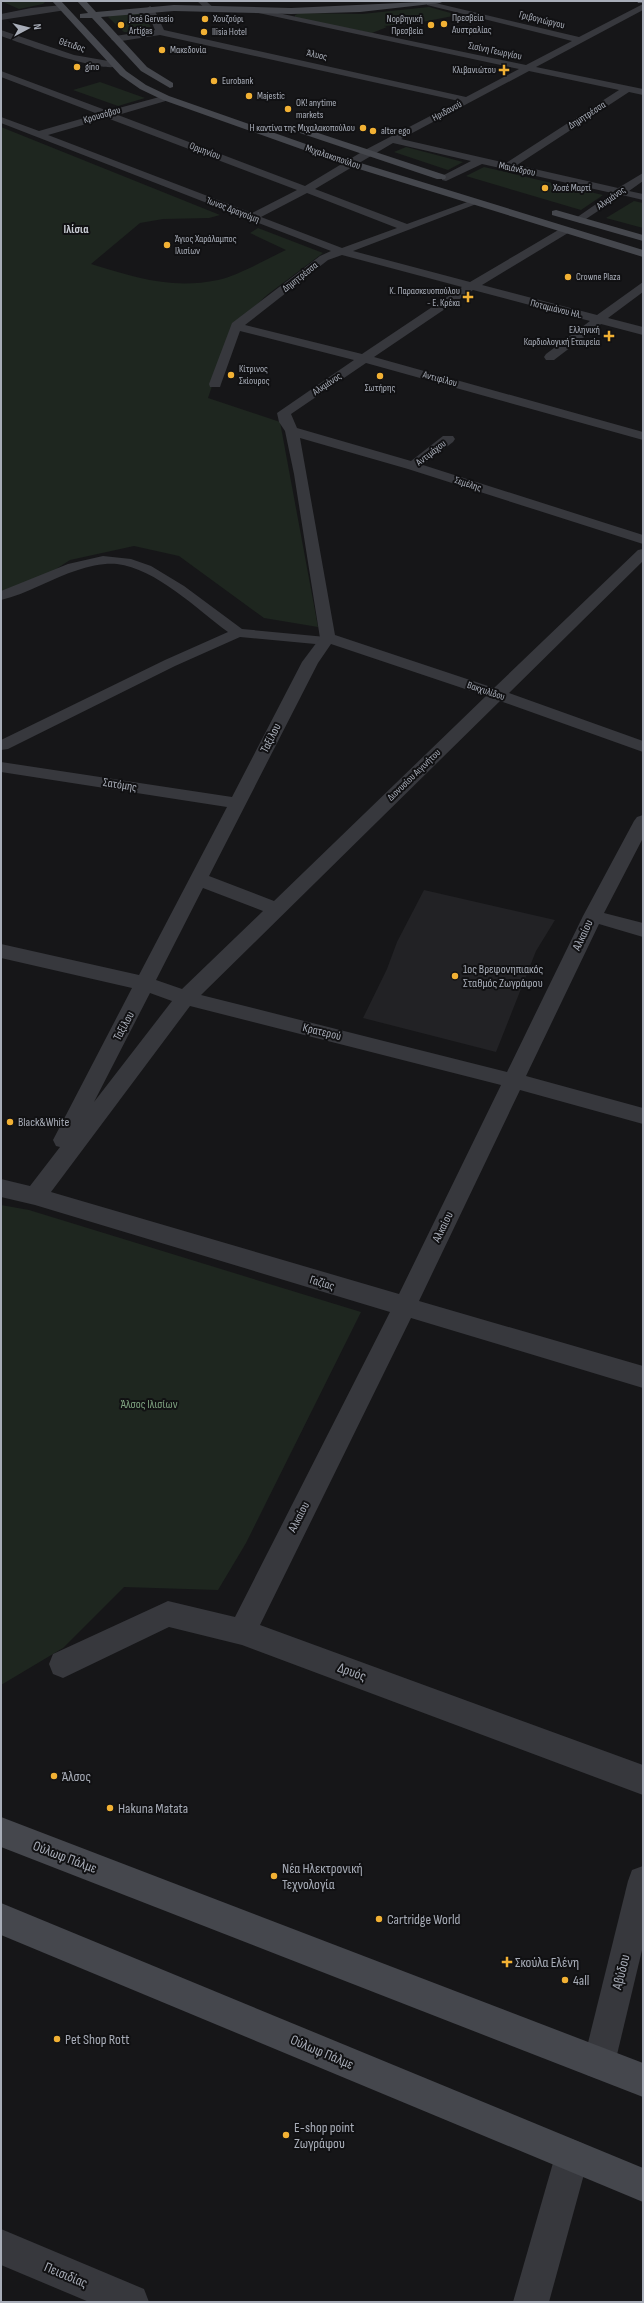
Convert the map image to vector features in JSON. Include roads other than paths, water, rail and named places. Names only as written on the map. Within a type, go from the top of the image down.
[{"type":"main road","name":"Μιχαλακοπούλου","points":[[56,1],[114,65],[132,80],[166,98],[350,163],[564,231],[643,254]]},
{"type":"main road","points":[[81,1],[148,72],[181,90]]},
{"type":"main road","points":[[91,12],[156,1]]},
{"type":"main road","points":[[67,12],[211,8],[249,10],[360,9],[430,4],[440,1]]},
{"type":"main road","name":"Μιχαλακοπούλου","points":[[281,123],[459,183]]},
{"type":"main road","points":[[543,210],[643,238]]},
{"type":"main road","name":"Ούλωφ Πάλμε","points":[[1,1832],[643,2080]]},
{"type":"main road","name":"Ούλωφ Πάλμε","points":[[1,1919],[643,2185]]},
{"type":"street","points":[[201,1],[211,8]]},
{"type":"street","name":"Γριβογιώργου","points":[[430,4],[579,40]]},
{"type":"street","name":"Ηριδανού","points":[[252,217],[307,189],[391,140],[643,7]]},
{"type":"street","points":[[1,8],[15,13]]},
{"type":"street","points":[[116,39],[160,32],[150,9]]},
{"type":"street","name":"Σισίνη Γεωργίου","points":[[249,10],[525,69],[643,92]]},
{"type":"street","points":[[1,17],[15,13],[67,12]]},
{"type":"street","name":"Θέτιδος","points":[[1,32],[73,58],[94,63],[114,65]]},
{"type":"street","name":"Άλυος","points":[[160,32],[468,100]]},
{"type":"street","name":"Ορμηνίου","points":[[1,74],[408,228]]},
{"type":"street","name":"Δημητρέσσα","points":[[507,167],[627,89]]},
{"type":"street","name":"Κρουσόβου","points":[[39,134],[166,98]]},
{"type":"street","name":"Ίωνος Δραγούμη","points":[[1,120],[343,252],[470,287]]},
{"type":"street","name":"Μαιάνδρου","points":[[391,140],[643,197]]},
{"type":"street","points":[[446,178],[480,161]]},
{"type":"street","name":"Αλκμάνος","points":[[580,220],[643,176]]},
{"type":"street","name":"Δημητρέσσα","points":[[236,326],[324,258],[474,203]]},
{"type":"street","name":"Αλκμάνος","points":[[327,640],[301,474],[292,431],[286,422],[284,413],[366,359],[470,287],[564,231]]},
{"type":"street","points":[[550,357],[643,286]]},
{"type":"street","name":"Ποταμιάνου Ηλ.","points":[[470,287],[643,331]]},
{"type":"street","points":[[215,384],[236,326]]},
{"type":"street","name":"Αντιφίλου","points":[[236,326],[366,359],[643,436]]},
{"type":"street","name":"Σεμέλης","points":[[292,431],[413,466],[643,540]]},
{"type":"street","name":"Αντιμάχου","points":[[413,466],[448,439]]},
{"type":"street","name":"Διονυσίου Αιγινήτου","points":[[185,998],[496,694],[643,553]]},
{"type":"street","name":"Βακχυλίδου","points":[[327,640],[496,694],[643,747]]},
{"type":"street","name":"Ταξίλου","points":[[35,1196],[146,984],[310,662],[327,640]]},
{"type":"street","name":"Σατόμης","points":[[1,766],[238,803]]},
{"type":"street","name":"Αλκαίου","points":[[242,1632],[404,1308],[592,916],[643,821]]},
{"type":"street","points":[[199,879],[277,909]]},
{"type":"street","points":[[592,916],[643,930]]},
{"type":"street","name":"Κρατερού","points":[[1,951],[146,984],[185,998],[514,1080],[643,1116]]},
{"type":"street","points":[[35,1196],[185,998]]},
{"type":"street","name":"Γαζίας","points":[[1,1188],[35,1196],[404,1308],[643,1377]]},
{"type":"street","name":"Δρυός","points":[[63,1664],[168,1614],[242,1632],[643,1780]]},
{"type":"street","name":"Αβύδου","points":[[599,2064],[643,1881]]},
{"type":"street","points":[[531,2302],[572,2156]]},
{"type":"street","name":"Πεισιδίας","points":[[1,2247],[131,2302]]},
{"type":"lane","points":[[1,596],[75,566],[116,560],[148,568],[238,633]]},
{"type":"lane","points":[[2,746],[170,663],[238,633],[327,640]]},
{"type":"place","name":"Χουζούρι","points":[[205,19]]},
{"type":"place","name":"Πρεσβεία Αυστραλίας","points":[[444,24]]},
{"type":"place","name":"José Gervasio Artigas","points":[[121,25]]},
{"type":"place","name":"Νορβηγική Πρεσβεία","points":[[431,25]]},
{"type":"place","name":"Ilisia Hotel","points":[[204,32]]},
{"type":"place","name":"Μακεδονία","points":[[162,50]]},
{"type":"place","name":"gino","points":[[77,67]]},
{"type":"place","name":"Κλιβανιώτου","points":[[504,70]]},
{"type":"place","name":"Eurobank","points":[[214,81]]},
{"type":"place","name":"Majestic","points":[[249,96]]},
{"type":"place","name":"OK! anytime markets","points":[[288,109]]},
{"type":"place","name":"Η καντίνα της Μιχαλακοπούλου","points":[[363,128]]},
{"type":"place","name":"alter ego","points":[[373,131]]},
{"type":"place","name":"Χοσέ Μαρτί","points":[[545,188]]},
{"type":"place","name":"Άγιος Χαράλαμπος Ιλισίων","points":[[167,245]]},
{"type":"place","name":"Crowne Plaza","points":[[568,277]]},
{"type":"place","name":"Κ. Παρασκευοπούλου - Ε. Κρέκα","points":[[468,297]]},
{"type":"place","name":"Ελληνική Καρδιολογική Εταιρεία","points":[[609,336]]},
{"type":"place","name":"Κίτρινος Σκίουρος","points":[[231,375]]},
{"type":"place","name":"Σωτήρης","points":[[380,376]]},
{"type":"place","name":"1ος Βρεφονηπιακός Σταθμός Ζωγράφου","points":[[455,976]]},
{"type":"place","name":"Black&White","points":[[10,1122]]},
{"type":"place","name":"Άλσος","points":[[54,1776]]},
{"type":"place","name":"Hakuna Matata","points":[[110,1808]]},
{"type":"place","name":"Νέα Ηλεκτρονική Τεχνολογία","points":[[274,1876]]},
{"type":"place","name":"Cartridge World","points":[[379,1919]]},
{"type":"place","name":"Σκούλα Ελένη","points":[[507,1962]]},
{"type":"place","name":"4all","points":[[565,1980]]},
{"type":"place","name":"Pet Shop Rott","points":[[57,2039]]},
{"type":"place","name":"E-shop point Ζωγράφου","points":[[286,2135]]},
{"type":"district","name":"Iλίσια","points":[[76,229]]},
{"type":"park label","name":"Άλσος Ιλισίων","points":[[149,1404]]}]
